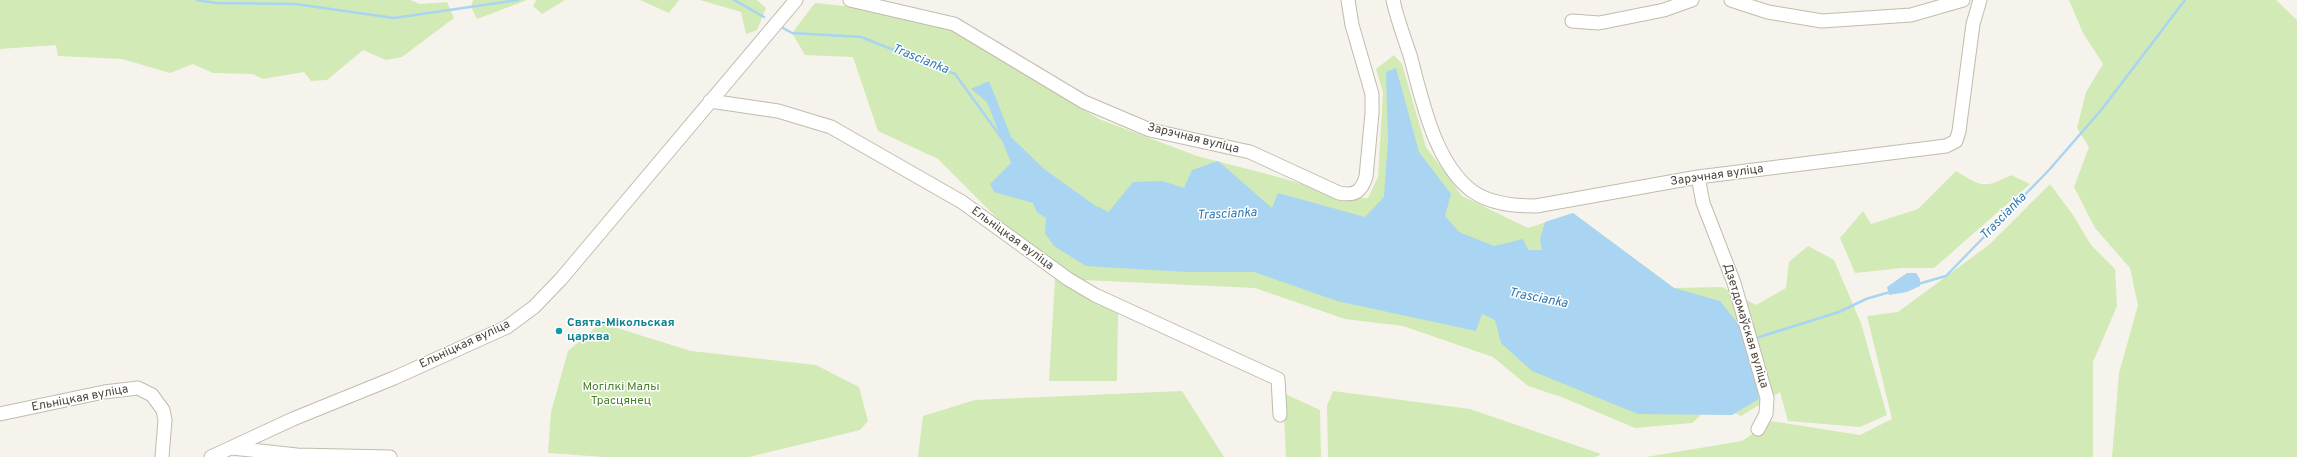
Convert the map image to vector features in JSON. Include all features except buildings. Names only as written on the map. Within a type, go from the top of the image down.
[{"type":"street","name":"Ельніцкая вуліца","points":[[211,457],[293,419],[394,378],[507,327],[528,312],[562,279],[796,0]]},
{"type":"street","name":"Зарэчная вуліца","points":[[850,0],[954,24],[1084,102],[1111,114],[1150,130],[1250,152],[1332,190],[1350,195],[1360,190],[1366,177],[1372,94],[1352,25],[1348,0]]},
{"type":"street","name":"Зарэчная вуліца","points":[[1393,0],[1424,107],[1446,159],[1464,183],[1483,197],[1492,201],[1518,206],[1536,206],[1698,178],[1930,150],[1946,146],[1956,141],[1962,120],[1973,24],[1980,0]]},
{"type":"street","points":[[1572,21],[1599,23],[1664,10],[1692,0]]},
{"type":"street","points":[[1731,0],[1768,12],[1822,21],[1911,15],[1963,0]]},
{"type":"street","name":"Ельніцкая вуліца","points":[[710,101],[778,111],[831,128],[962,202],[1068,279],[1088,291],[1278,379],[1280,415]]},
{"type":"street","name":"Дзетдомаўская вуліца","points":[[1698,178],[1703,203],[1737,290],[1767,398],[1766,414],[1758,429]]},
{"type":"street","name":"Ельніцкая вуліца","points":[[0,414],[120,390],[138,388],[152,395],[163,410],[165,420],[162,457]]},
{"type":"street","points":[[232,448],[297,455],[390,457]]},
{"type":"green space","points":[[0,0],[410,0],[420,4],[447,2],[454,18],[402,57],[386,60],[363,50],[327,80],[311,81],[304,72],[263,79],[253,74],[213,73],[193,64],[170,73],[122,59],[58,56],[56,45],[0,49]]},
{"type":"green space","points":[[473,0],[527,0],[477,19],[471,7]]},
{"type":"green space","points":[[536,0],[565,0],[542,14],[533,6]]},
{"type":"green space","points":[[640,0],[679,0],[669,13]]},
{"type":"green space","points":[[700,0],[757,0],[766,8],[757,30],[746,34],[741,12]]},
{"type":"green space","points":[[2069,0],[2276,0],[2297,20],[2297,457],[2112,457],[2119,373],[2138,305],[2130,268],[2095,228],[2074,187],[2089,147],[2077,128],[2086,92],[2103,64],[2083,33]]},
{"type":"green space","points":[[815,3],[863,8],[952,30],[1099,119],[1197,156],[1282,178],[1343,197],[1368,198],[1378,177],[1383,93],[1376,69],[1394,55],[1402,64],[1426,147],[1462,196],[1528,228],[1573,213],[1674,288],[1722,287],[1756,305],[1786,288],[1789,262],[1808,246],[1834,260],[1861,323],[1887,415],[1860,427],[1788,421],[1780,392],[1741,416],[1735,413],[1732,415],[1702,414],[1692,423],[1635,428],[1564,398],[1528,386],[1493,357],[1403,326],[1345,319],[1255,288],[1083,280],[1027,248],[938,159],[878,131],[853,57],[805,55],[792,33]]},
{"type":"green space","points":[[1956,171],[1978,183],[1983,184],[1995,183],[2011,175],[2030,184],[1934,268],[1902,268],[1855,273],[1840,238],[1863,211],[1871,224],[1918,209]]},
{"type":"green space","points":[[2050,184],[2073,215],[2091,245],[2115,269],[2117,306],[2093,362],[2093,457],[1646,457],[1742,441],[1771,421],[1860,435],[1892,419],[1867,316],[1898,312],[1990,244]]},
{"type":"green space","points":[[1055,279],[1118,314],[1117,381],[1049,381]]},
{"type":"green space","name":"Могілкі Малы Трасцянец","points":[[601,323],[691,351],[816,365],[859,387],[868,421],[860,430],[749,457],[604,457],[548,453],[551,412],[568,351]]},
{"type":"green space","points":[[1182,391],[1224,457],[918,457],[923,416],[975,400]]},
{"type":"green space","points":[[1333,391],[1470,409],[1601,454],[1596,457],[1328,457],[1327,406]]},
{"type":"green space","points":[[1283,393],[1320,410],[1321,457],[1286,457]]},
{"type":"water","points":[[1396,68],[1419,152],[1451,194],[1445,216],[1459,232],[1494,246],[1523,239],[1528,250],[1542,250],[1540,239],[1545,222],[1573,213],[1674,288],[1720,301],[1743,330],[1759,399],[1732,415],[1638,414],[1532,371],[1501,343],[1495,320],[1482,314],[1476,331],[1337,301],[1254,272],[1186,272],[1086,266],[1054,246],[1045,233],[1046,218],[1037,212],[1033,203],[994,192],[990,184],[1011,163],[987,102],[971,89],[989,81],[1011,137],[1044,169],[1107,214],[1133,182],[1162,181],[1184,188],[1192,170],[1218,161],[1272,208],[1278,193],[1365,217],[1384,197],[1388,142],[1386,72]]},
{"type":"water","points":[[1907,273],[1916,273],[1920,279],[1920,286],[1907,292],[1889,295],[1887,287]]},
{"type":"waterway","name":"Trascianka","points":[[197,0],[216,3],[295,4],[394,18],[518,0]]},
{"type":"waterway","name":"Trascianka","points":[[734,0],[764,17]]},
{"type":"waterway","name":"Trascianka","points":[[1918,284],[1946,276],[2049,170],[2102,109],[2185,0]]},
{"type":"waterway","name":"Trascianka","points":[[783,28],[792,33],[861,37],[955,74],[1003,140]]},
{"type":"waterway","name":"Trascianka","points":[[1098,208],[1110,214]]},
{"type":"waterway","name":"Trascianka","points":[[1756,338],[1839,312],[1866,299],[1890,292]]},
{"type":"place","name":"Свята-Мікольская царква","points":[[559,331]]}]
